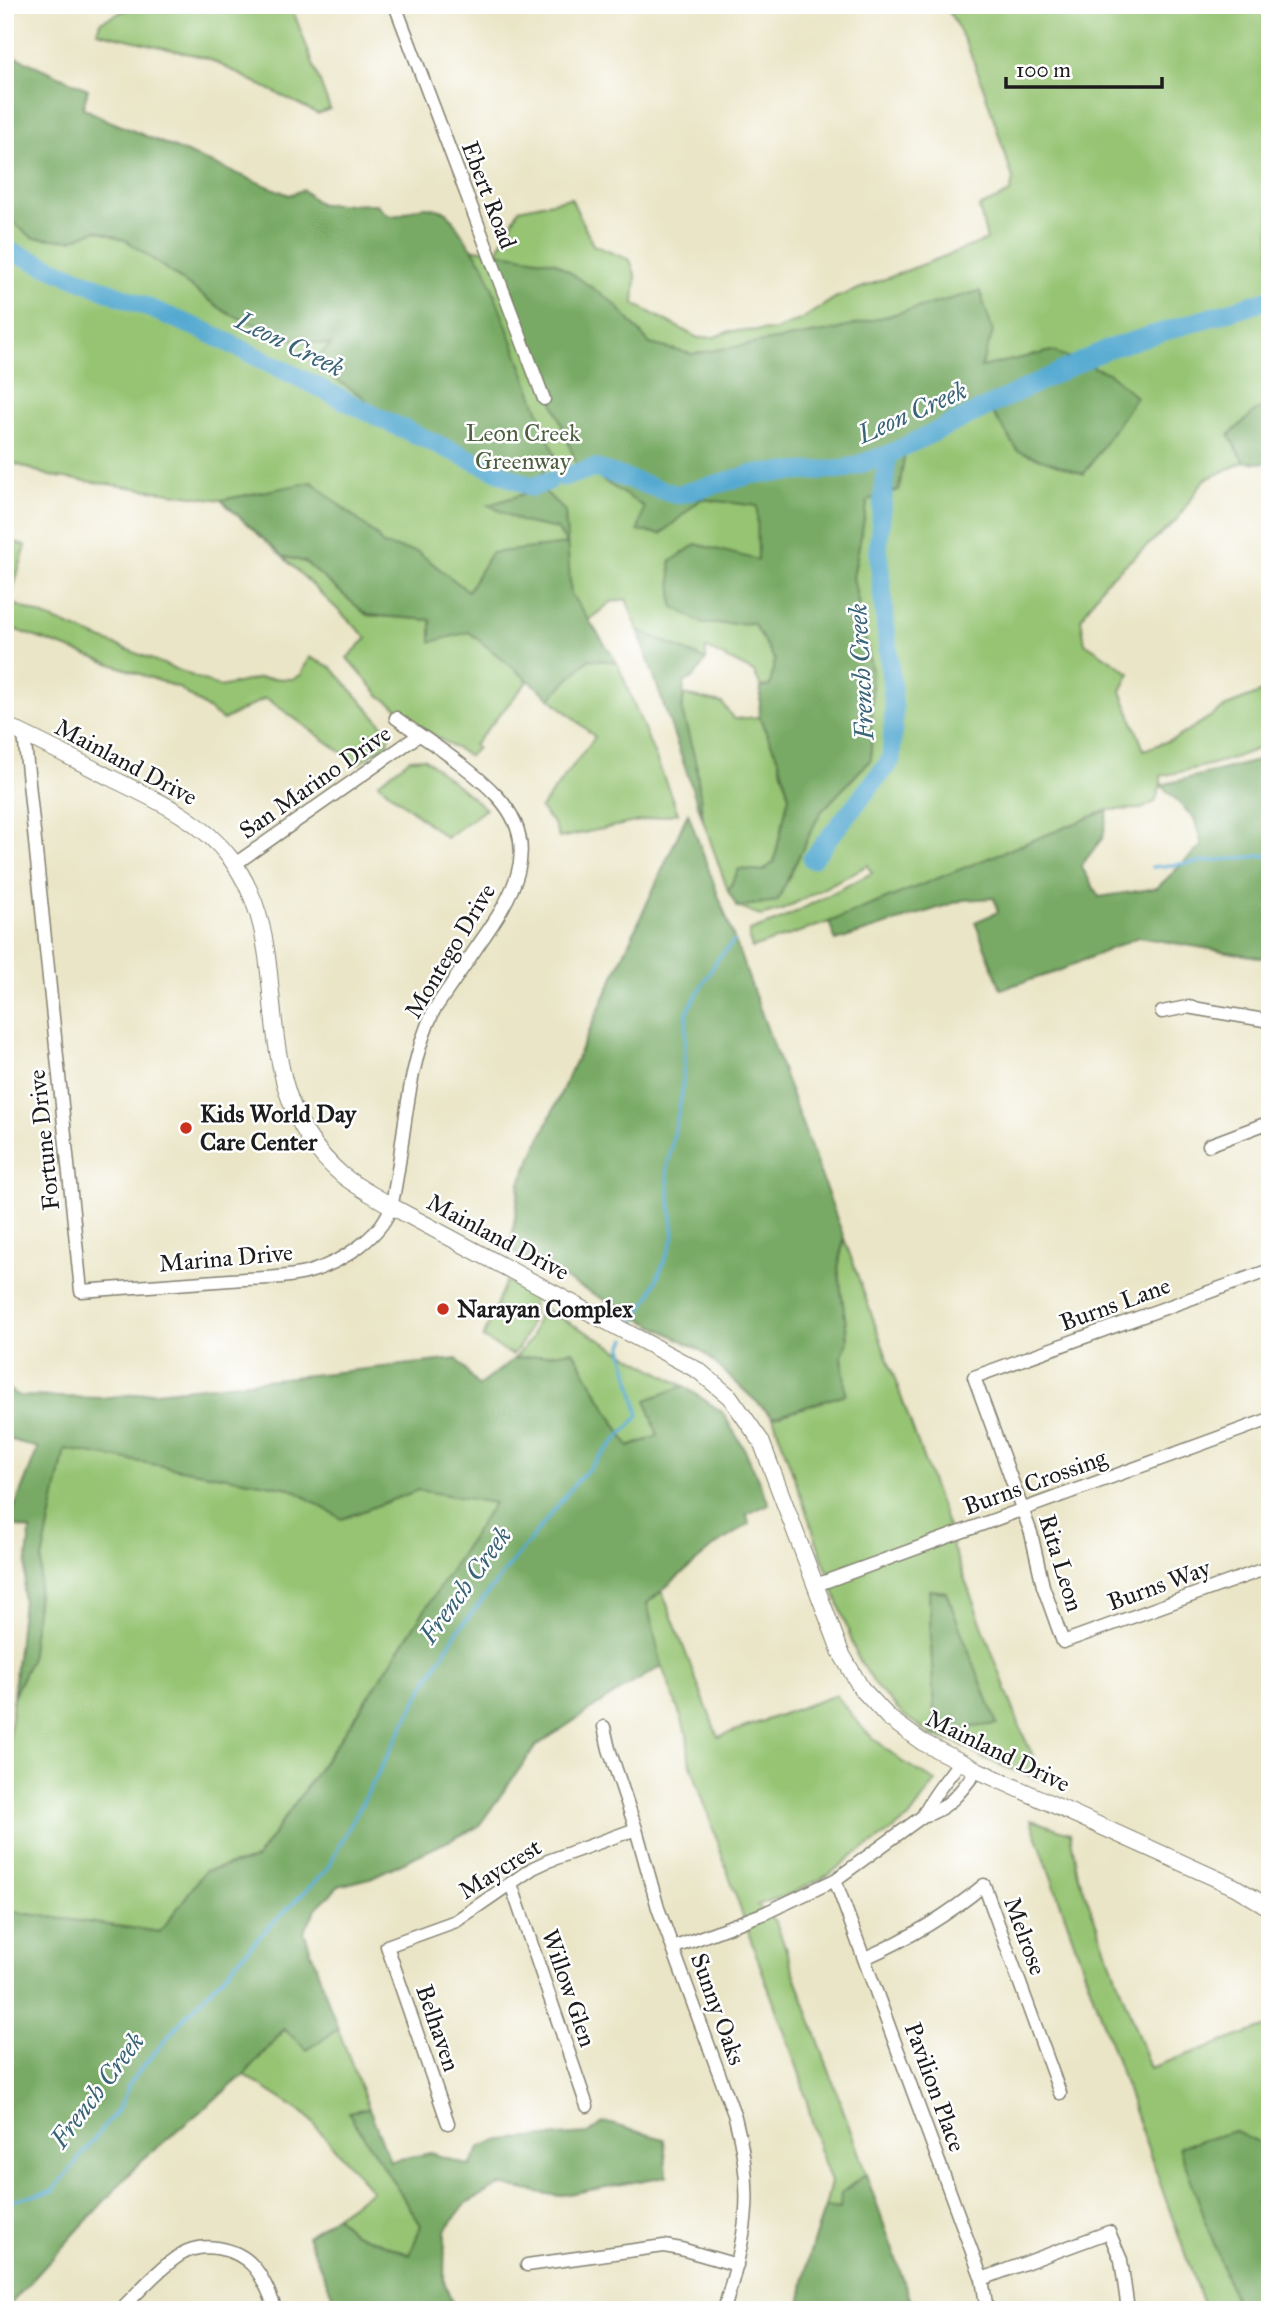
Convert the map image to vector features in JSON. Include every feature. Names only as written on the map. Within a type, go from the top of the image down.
[{"type":"main road","name":"Mainland Drive","points":[[5,725],[185,816],[215,841],[234,864],[250,890],[262,926],[278,1058],[287,1096],[304,1131],[328,1162],[357,1186],[391,1206],[699,1371],[730,1397],[753,1428],[771,1464],[841,1653],[867,1696],[904,1731],[977,1770],[1235,1887],[1270,1908]]},
{"type":"street","name":"Ebert Road","points":[[395,5],[544,399]]},
{"type":"street","points":[[396,718],[419,735]]},
{"type":"street","name":"Fortune Drive","points":[[24,734],[81,1291]]},
{"type":"street","name":"Montego Drive","points":[[391,1206],[413,1075],[426,1028],[434,1010],[509,899],[521,861],[520,842],[512,818],[498,797],[484,783],[419,735]]},
{"type":"street","name":"San Marino Drive","points":[[234,864],[419,735]]},
{"type":"street","points":[[1162,1012],[1187,1007],[1270,1021]]},
{"type":"street","points":[[1209,1145],[1270,1122]]},
{"type":"street","name":"Marina Drive","points":[[81,1291],[308,1273],[345,1258],[358,1248],[378,1228],[391,1206]]},
{"type":"street","name":"Burns Lane","points":[[974,1377],[1270,1270]]},
{"type":"street","name":"Rita Leon","points":[[974,1377],[1023,1509],[1043,1586],[1063,1642]]},
{"type":"street","name":"Burns Crossing","points":[[816,1585],[1270,1419]]},
{"type":"street","name":"Burns Way","points":[[1063,1642],[1270,1567]]},
{"type":"street","name":"Sunny Oaks","points":[[604,1727],[612,1761],[636,1829],[652,1892],[735,2117],[744,2149],[747,2221],[724,2310]]},
{"type":"street","points":[[923,1816],[931,1797],[945,1783],[960,1761]]},
{"type":"street","points":[[673,1948],[765,1913],[835,1880],[923,1816],[935,1813],[957,1797],[977,1770]]},
{"type":"street","name":"Maycrest","points":[[387,1946],[456,1921],[533,1868],[636,1829]]},
{"type":"street","name":"Pavilion Place","points":[[835,1880],[982,2279],[988,2310]]},
{"type":"street","name":"Willow Glen","points":[[511,1884],[587,2106]]},
{"type":"street","name":"Melrose","points":[[865,1958],[896,1944],[947,1913],[984,1885],[1060,2093]]},
{"type":"street","name":"Belhaven","points":[[387,1946],[448,2123]]},
{"type":"street","points":[[982,2279],[1109,2232],[1121,2260],[1128,2310]]},
{"type":"street","points":[[527,2265],[664,2246],[737,2265]]},
{"type":"street","points":[[120,2310],[179,2255],[194,2248],[215,2248],[246,2259],[267,2286],[276,2310]]},
{"type":"green space","points":[[137,5],[217,5],[218,11],[291,5],[330,109],[318,114],[207,58],[97,32],[100,22]]},
{"type":"green space","name":"Leon Creek Greenway","points":[[944,5],[1270,5],[1270,436],[1236,448],[1244,462],[1204,480],[1175,522],[1104,583],[1081,619],[1085,643],[1130,673],[1121,691],[1144,750],[1176,738],[1229,705],[1270,689],[1270,743],[1230,759],[1161,776],[1155,802],[1141,809],[1108,810],[829,922],[752,948],[750,931],[782,919],[872,873],[868,865],[782,910],[761,916],[737,907],[777,901],[820,813],[871,759],[872,672],[853,577],[857,556],[703,624],[754,623],[775,660],[770,686],[761,687],[754,672],[706,648],[706,660],[638,630],[626,599],[611,602],[522,675],[528,681],[474,745],[477,748],[469,756],[401,716],[402,711],[380,696],[347,658],[367,638],[282,556],[305,562],[367,615],[432,620],[468,632],[278,489],[221,500],[50,476],[5,460],[5,67],[97,122],[315,212],[497,252],[519,209],[571,198],[593,245],[630,260],[636,277],[634,304],[698,338],[714,337],[730,331],[776,330],[802,319],[835,298],[987,240],[979,207],[1010,193],[1013,179],[975,65],[966,43]]},
{"type":"green space","points":[[5,52],[88,89],[83,108],[289,195],[303,190],[319,204],[377,204],[382,211],[393,216],[423,207],[447,212],[484,266],[555,455],[538,479],[540,487],[565,511],[571,594],[617,662],[589,659],[550,698],[469,632],[431,642],[431,620],[367,615],[305,562],[282,556],[221,500],[312,482],[376,535],[383,545],[418,552],[468,591],[491,553],[567,544],[557,529],[522,522],[488,505],[530,492],[532,483],[373,411],[363,397],[310,363],[331,345],[294,340],[227,313],[127,241],[97,230],[72,240],[33,238],[5,217]]},
{"type":"green space","points":[[497,252],[555,262],[614,303],[650,344],[692,354],[835,330],[980,291],[993,332],[981,367],[1052,351],[1109,373],[1136,397],[1084,474],[1018,451],[992,412],[905,452],[899,490],[868,500],[853,577],[872,672],[871,759],[820,813],[777,901],[737,907],[728,891],[739,869],[763,871],[774,862],[789,796],[779,760],[759,717],[761,687],[770,686],[775,660],[753,623],[703,624],[673,606],[670,562],[696,544],[758,560],[757,506],[701,499],[661,534],[638,531],[644,507],[576,463]]},
{"type":"green space","points":[[1270,404],[1270,463],[1244,462],[1229,435],[1253,413]]},
{"type":"green space","points":[[5,539],[26,546],[9,602],[220,687],[260,678],[292,679],[301,675],[309,657],[331,667],[389,732],[389,743],[358,764],[266,698],[223,720],[179,688],[5,626]]},
{"type":"green space","points":[[638,630],[706,660],[695,676],[684,683],[682,711],[696,764],[703,820]]},
{"type":"green space","points":[[589,659],[617,662],[678,813],[559,838],[554,824],[540,809],[595,737],[550,698]]},
{"type":"green space","points":[[684,695],[722,703],[734,719],[759,717],[779,760],[789,796],[774,862],[764,871],[739,869],[728,891],[703,820],[696,764],[682,711]]},
{"type":"green space","points":[[1270,750],[1270,959],[1138,937],[1056,972],[1001,989],[975,922],[998,912],[994,898],[963,900],[836,941],[829,922],[1108,810],[1103,837],[1081,866],[1099,897],[1157,888],[1202,845],[1194,818],[1161,785],[1253,762]]},
{"type":"green space","points":[[424,758],[486,809],[446,838],[378,783],[410,759]]},
{"type":"green space","points":[[688,813],[844,1238],[838,1268],[848,1340],[842,1356],[846,1394],[773,1417],[702,1351],[510,1250],[520,1183]]},
{"type":"green space","points":[[844,1238],[948,1527],[953,1548],[1024,1737],[1046,1782],[985,1759],[957,1742],[973,1727],[996,1724],[946,1592],[929,1590],[935,1737],[903,1715],[877,1688],[857,1656],[773,1417],[845,1394],[842,1356],[848,1340],[838,1268]]},
{"type":"green space","points":[[506,1281],[534,1296],[529,1328],[512,1355],[483,1338]]},
{"type":"green space","points":[[541,1307],[684,1386],[646,1400],[658,1436],[629,1447],[573,1351],[514,1359],[531,1339]]},
{"type":"green space","points":[[573,1351],[629,1447],[658,1436],[646,1400],[684,1386],[722,1412],[746,1452],[769,1504],[747,1514],[749,1524],[716,1545],[647,1603],[662,1666],[536,1746],[478,1827],[370,1878],[339,1886],[317,1907],[304,1931],[338,2029],[307,2050],[284,2029],[244,2075],[141,2161],[5,2310],[5,1911],[160,1932],[205,1871],[256,1859],[360,1710],[494,1503],[418,1490],[342,1519],[290,1488],[65,1449],[42,1559],[30,1661],[13,1697],[30,1530],[8,1524],[38,1448],[5,1438],[5,1387],[19,1396],[101,1398],[457,1359],[478,1386],[514,1359]]},
{"type":"green space","points":[[65,1448],[290,1488],[342,1519],[418,1490],[495,1502],[360,1710],[256,1859],[205,1871],[160,1932],[5,1911],[5,1782],[13,1697],[30,1661],[42,1559]]},
{"type":"green space","points":[[929,1590],[946,1592],[997,1724],[973,1727],[957,1742],[935,1737]]},
{"type":"green space","points":[[662,1591],[718,1737],[836,1695],[865,1731],[901,1761],[936,1781],[909,1818],[853,1855],[829,1875],[790,1894],[757,1905],[776,1922],[866,2174],[842,2193],[840,2209],[825,2207],[831,2182],[819,2149],[800,2075],[689,1759],[687,1734],[662,1666],[646,1604]]},
{"type":"green space","points":[[1031,1820],[1070,1833],[1078,1874],[1150,2068],[1270,2025],[1270,2149],[1180,2147],[1238,2310],[1205,2310]]},
{"type":"green space","points":[[285,2029],[307,2050],[338,2029],[369,2108],[349,2112],[421,2225],[410,2255],[352,2232],[336,2216],[372,2191],[306,2115],[244,2075]]},
{"type":"green space","points":[[369,2108],[390,2161],[431,2153],[470,2166],[481,2146],[501,2140],[588,2134],[604,2122],[664,2139],[667,2176],[558,2196],[500,2185],[466,2203],[445,2231],[444,2281],[455,2310],[344,2310],[333,2297],[307,2236],[336,2216],[352,2232],[410,2255],[421,2225],[348,2112]]},
{"type":"green space","points":[[1234,2131],[1270,2149],[1270,2194],[1256,2203],[1263,2213],[1270,2209],[1270,2295],[1260,2310],[1238,2310],[1179,2147]]},
{"type":"green space","points":[[866,2174],[914,2310],[799,2310],[809,2255],[825,2207],[840,2209],[841,2193]]},
{"type":"waterway","name":"Leon Creek","points":[[5,249],[205,331],[388,422],[532,487],[549,481]]},
{"type":"waterway","name":"Leon Creek","points":[[563,477],[595,468],[677,495],[754,474],[845,469],[887,455],[1107,349],[1270,299]]},
{"type":"waterway","name":"French Creek","points":[[812,859],[891,760],[894,709],[878,550],[887,455]]},
{"type":"waterway","points":[[1152,867],[1270,855]]},
{"type":"waterway","name":"French Creek","points":[[631,1329],[650,1296],[674,1237],[667,1169],[682,1094],[687,1012],[717,960],[734,941]]},
{"type":"waterway","name":"French Creek","points":[[5,2202],[53,2191],[120,2107],[130,2082],[178,2025],[264,1932],[326,1871],[432,1672],[456,1633],[578,1480],[639,1416],[622,1347],[626,1339]]},
{"type":"place","name":"Kids World Day Care Center","points":[[186,1128]]},
{"type":"place","name":"Narayan Complex","points":[[443,1309]]}]
